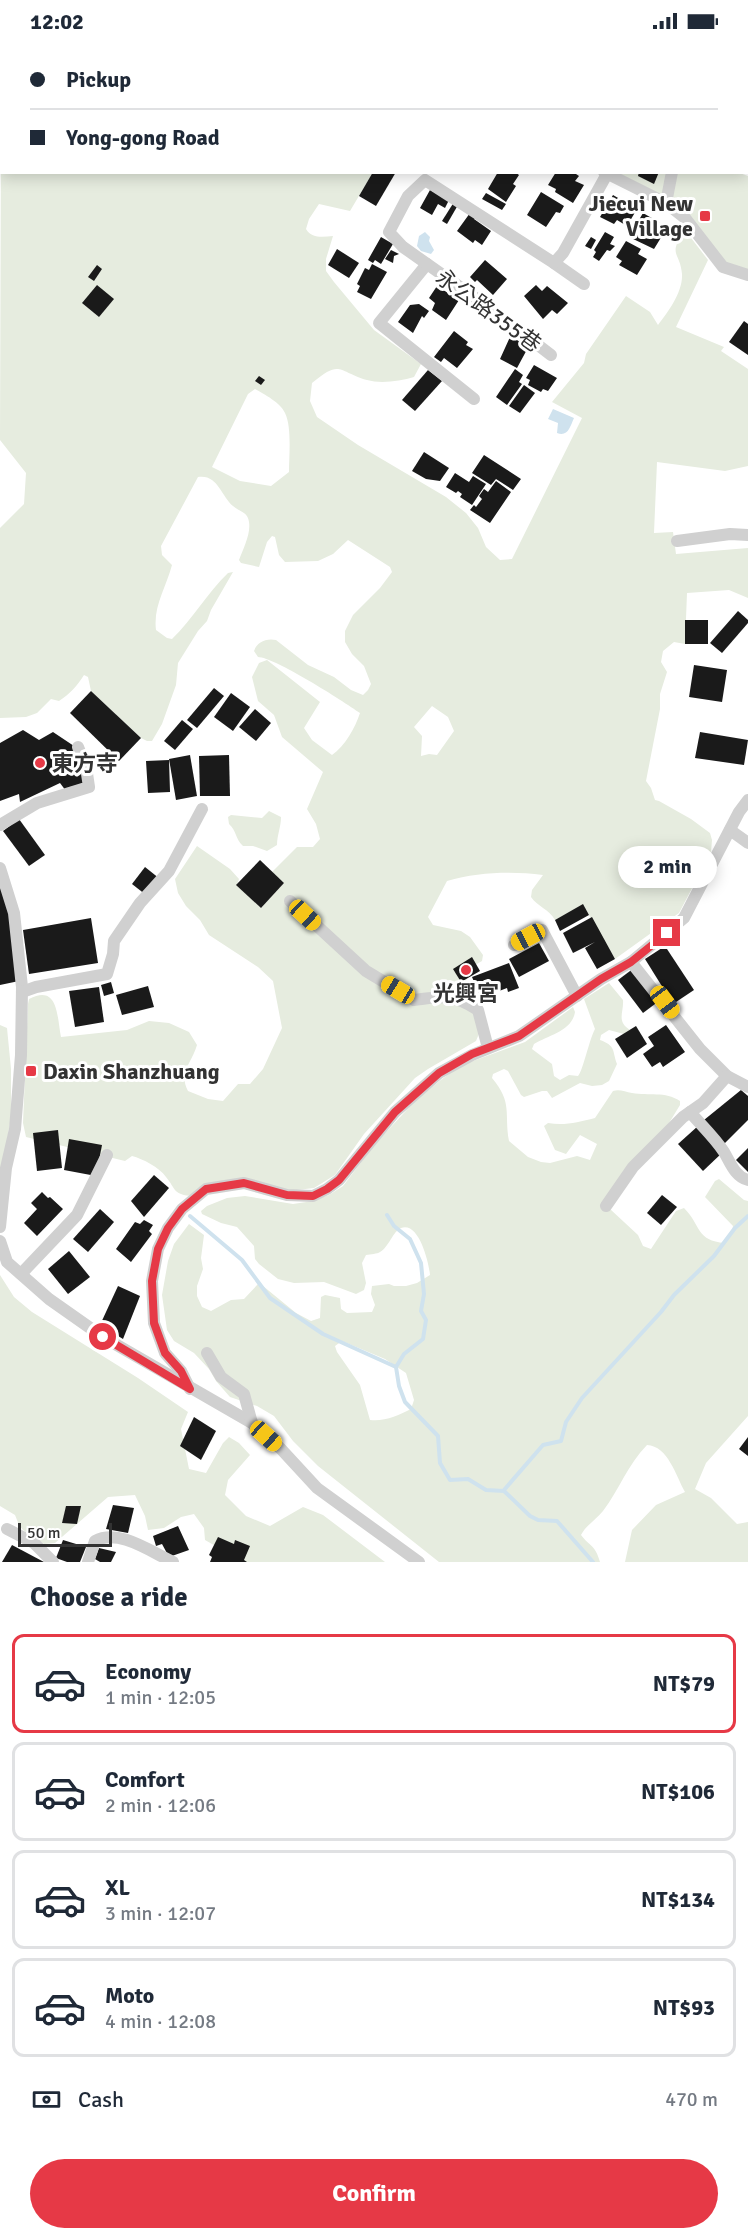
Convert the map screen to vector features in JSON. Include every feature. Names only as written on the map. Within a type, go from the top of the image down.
[{"type":"street","points":[[554,263],[564,253],[605,174]]},
{"type":"street","points":[[608,174],[666,203],[685,218],[723,267],[748,275]]},
{"type":"street","points":[[666,203],[672,174]]},
{"type":"street","name":"永公路355巷","points":[[551,355],[403,247],[389,232],[408,196],[425,180],[584,284]]},
{"type":"street","name":"永公路355巷","points":[[427,264],[379,323],[474,399]]},
{"type":"street","points":[[677,541],[729,534],[748,535]]},
{"type":"street","points":[[0,825],[37,803],[89,787],[86,767],[78,747]]},
{"type":"street","points":[[190,1389],[181,1371],[165,1353],[154,1323],[152,1281],[158,1249],[168,1228],[182,1209],[206,1189],[244,1183],[287,1195],[313,1196],[327,1189],[339,1180],[395,1112],[439,1073],[488,1048],[519,1036],[631,962],[684,918],[748,800]]},
{"type":"street","points":[[22,992],[36,987],[107,974],[114,941],[140,903],[169,871],[202,809]]},
{"type":"street","points":[[730,830],[748,843]]},
{"type":"street","points":[[0,868],[14,913],[22,992],[21,1055],[15,1129],[3,1171],[0,1227]]},
{"type":"street","points":[[290,901],[366,971],[414,1000],[444,996],[463,1000],[478,1010],[488,1048]]},
{"type":"street","points":[[514,945],[543,930],[577,996]]},
{"type":"street","points":[[631,962],[700,1049],[727,1076],[748,1087]]},
{"type":"street","points":[[606,1206],[633,1167],[690,1112],[703,1103],[727,1076]]},
{"type":"street","points":[[690,1112],[724,1152],[730,1164],[744,1179],[748,1180]]},
{"type":"street","points":[[21,1274],[77,1215],[106,1155]]},
{"type":"street","points":[[0,1241],[7,1262],[49,1299],[103,1337],[252,1423],[281,1449],[317,1488],[419,1562]]},
{"type":"street","points":[[207,1353],[222,1377],[244,1394],[252,1423]]},
{"type":"street","points":[[7,1529],[34,1543],[53,1562]]},
{"type":"street","points":[[88,1562],[95,1541],[103,1536],[118,1537],[173,1562]]},
{"type":"shaded area","points":[[1,174],[372,174],[350,211],[319,204],[309,219],[306,229],[315,236],[333,236],[326,259],[326,271],[374,330],[421,364],[414,377],[390,382],[367,380],[334,369],[312,383],[310,401],[317,417],[358,445],[446,497],[466,513],[478,528],[486,547],[500,560],[512,559],[582,418],[552,402],[584,363],[586,354],[626,296],[650,312],[658,325],[674,301],[682,281],[676,249],[685,230],[708,260],[676,327],[724,347],[721,351],[748,369],[748,466],[725,471],[657,462],[654,533],[673,532],[676,554],[748,548],[748,598],[729,590],[687,593],[685,644],[674,642],[663,651],[661,662],[667,672],[660,694],[660,709],[646,781],[655,800],[691,819],[710,833],[712,840],[711,852],[679,913],[615,959],[583,905],[555,920],[531,897],[532,890],[543,875],[495,873],[447,881],[428,917],[433,925],[461,931],[470,937],[483,955],[482,961],[470,968],[465,985],[480,1031],[476,1041],[415,1078],[364,1134],[335,1175],[314,1188],[288,1191],[245,1181],[193,1196],[187,1195],[176,1191],[159,1170],[136,1157],[132,1156],[125,1161],[26,1137],[23,1123],[28,1004],[29,999],[39,995],[51,999],[55,1005],[61,1037],[127,1030],[149,1021],[169,1023],[189,1032],[197,1045],[185,1073],[185,1084],[188,1091],[208,1099],[223,1101],[238,1084],[250,1084],[263,1069],[282,1028],[273,981],[258,967],[209,935],[178,893],[175,879],[197,846],[230,869],[239,879],[237,885],[261,908],[284,883],[272,872],[297,847],[313,847],[320,839],[316,824],[307,809],[323,772],[282,737],[274,715],[258,701],[252,677],[259,663],[267,660],[320,702],[304,728],[312,740],[332,755],[349,736],[360,713],[293,672],[278,664],[266,659],[258,657],[254,651],[262,641],[276,640],[308,665],[334,677],[351,690],[363,695],[371,684],[364,666],[352,654],[345,642],[345,631],[353,615],[380,588],[392,572],[390,567],[348,540],[333,554],[318,561],[285,562],[279,555],[275,537],[272,536],[267,542],[259,567],[241,563],[239,560],[249,531],[247,516],[229,502],[215,482],[205,477],[198,477],[161,546],[162,555],[172,565],[156,613],[156,630],[172,639],[220,581],[228,573],[233,572],[207,621],[178,663],[176,685],[162,724],[152,741],[141,738],[91,691],[88,677],[84,675],[67,696],[59,701],[51,699],[37,713],[26,717],[0,718],[0,528],[24,504],[26,473],[0,440]],"holes":[[[255,389],[272,399],[285,413],[289,426],[289,472],[271,486],[240,481],[212,467],[248,394]],[[432,706],[448,717],[454,731],[437,755],[421,756],[422,736],[414,727]]]},
{"type":"shaded area","points":[[616,174],[668,174],[663,197]]},
{"type":"shaded area","points":[[672,174],[742,174],[748,176],[748,275],[723,267],[666,203]]},
{"type":"shaded area","points":[[269,811],[281,817],[277,845],[267,851],[253,846],[243,846],[229,824],[228,817],[231,815],[262,818]]},
{"type":"shaded area","points":[[609,983],[623,1000],[622,1020],[630,1030],[624,1034],[609,1030],[601,1035],[600,1040],[611,1047],[617,1064],[609,1081],[602,1085],[592,1086],[580,1083],[552,1098],[547,1091],[524,1097],[508,1071],[504,1069],[493,1074],[492,1078],[503,1094],[505,1102],[509,1141],[528,1157],[541,1162],[550,1163],[577,1156],[590,1160],[597,1144],[580,1135],[566,1154],[555,1150],[544,1126],[548,1123],[566,1124],[595,1118],[613,1091],[669,1096],[680,1101],[680,1105],[610,1209],[638,1235],[643,1246],[651,1249],[676,1211],[684,1208],[704,1236],[716,1242],[725,1243],[731,1236],[733,1226],[705,1197],[715,1181],[719,1179],[748,1201],[748,1416],[706,1463],[695,1489],[711,1498],[737,1524],[748,1522],[748,1562],[625,1562],[632,1530],[656,1505],[685,1492],[666,1456],[661,1451],[647,1445],[634,1460],[603,1511],[581,1535],[594,1549],[600,1562],[439,1562],[318,1466],[293,1441],[274,1416],[257,1406],[230,1397],[194,1353],[174,1341],[167,1330],[162,1295],[168,1261],[174,1244],[189,1224],[204,1235],[201,1258],[203,1269],[197,1286],[197,1296],[202,1307],[211,1311],[231,1300],[244,1299],[258,1284],[296,1313],[311,1321],[320,1318],[321,1297],[325,1295],[340,1298],[341,1309],[347,1313],[372,1312],[375,1305],[371,1294],[372,1286],[389,1284],[406,1286],[417,1283],[430,1275],[428,1262],[418,1237],[413,1231],[401,1228],[380,1252],[366,1255],[362,1263],[366,1283],[364,1290],[356,1294],[324,1282],[294,1283],[278,1279],[255,1259],[254,1246],[237,1227],[221,1223],[202,1214],[201,1211],[227,1198],[245,1196],[293,1204],[313,1201],[329,1195],[343,1186],[376,1143],[415,1101],[442,1079],[462,1065],[525,1042],[573,1007],[575,1012],[569,1024],[559,1032],[534,1044],[532,1049],[552,1064],[554,1076],[560,1080],[569,1075],[578,1076],[595,1029],[584,999]],"holes":[[[342,1341],[385,1359],[406,1373],[414,1400],[411,1409],[402,1414],[386,1419],[370,1420],[360,1385],[335,1346]]]},
{"type":"shaded area","points":[[0,1025],[7,1028],[11,1069],[11,1117],[0,1181]]},
{"type":"shaded area","points":[[0,1275],[14,1297],[32,1312],[188,1412],[181,1429],[189,1469],[206,1473],[223,1443],[229,1437],[239,1443],[250,1455],[228,1480],[225,1495],[246,1516],[270,1526],[303,1507],[323,1515],[385,1562],[238,1562],[205,1540],[204,1528],[194,1514],[181,1517],[164,1528],[148,1530],[145,1516],[135,1495],[108,1497],[55,1543],[44,1544],[23,1530],[15,1515],[0,1506]]},
{"type":"water","points":[[425,232],[430,237],[429,241],[434,250],[431,254],[421,251],[417,246],[419,236]]},
{"type":"water","points":[[553,409],[574,418],[564,434],[557,433],[558,423],[548,419]]},
{"type":"building","points":[[372,174],[395,174],[376,206],[359,196]]},
{"type":"building","points":[[497,174],[519,175],[513,184],[516,186],[506,202],[488,189]]},
{"type":"building","points":[[555,174],[576,174],[579,176],[575,181],[584,185],[573,203],[548,185]]},
{"type":"building","points":[[638,174],[658,174],[654,184],[638,176]]},
{"type":"building","points":[[430,190],[449,200],[445,208],[438,204],[432,215],[420,208]]},
{"type":"building","points":[[541,192],[564,206],[560,213],[556,212],[546,227],[527,215]]},
{"type":"building","points":[[486,193],[506,204],[502,210],[482,199]]},
{"type":"building","points":[[613,195],[637,209],[627,226],[617,220],[614,224],[600,217]]},
{"type":"building","points":[[454,202],[458,205],[447,224],[442,221]]},
{"type":"building","points":[[470,213],[476,217],[474,219],[491,231],[482,245],[475,240],[473,243],[457,231]]},
{"type":"building","points":[[643,213],[662,224],[660,227],[665,231],[654,249],[629,237]]},
{"type":"building","points":[[605,232],[614,237],[610,244],[615,246],[610,251],[607,250],[599,261],[593,257],[596,252],[594,250]]},
{"type":"building","points":[[381,237],[393,244],[381,264],[375,260],[373,263],[368,260]]},
{"type":"building","points":[[591,237],[596,240],[591,249],[585,246]]},
{"type":"building","points":[[626,241],[641,249],[638,254],[647,259],[637,275],[619,265],[622,261],[616,257]]},
{"type":"building","points":[[337,249],[359,263],[349,278],[328,265]]},
{"type":"building","points":[[391,250],[399,254],[394,256],[393,263],[385,259]]},
{"type":"building","points":[[485,260],[507,279],[493,295],[477,280],[475,282],[470,277]]},
{"type":"building","points":[[372,264],[387,272],[371,299],[357,292],[360,286],[357,284],[365,268],[369,270]]},
{"type":"building","points":[[97,265],[102,269],[94,281],[88,277]]},
{"type":"building","points":[[97,285],[114,299],[99,317],[82,303]]},
{"type":"building","points":[[536,285],[542,291],[547,286],[568,303],[557,314],[552,310],[543,319],[524,296]]},
{"type":"building","points":[[437,286],[459,300],[446,320],[432,310],[435,303],[429,298]]},
{"type":"building","points":[[419,304],[429,311],[424,318],[422,316],[413,333],[398,322],[410,305]]},
{"type":"building","points":[[744,321],[748,324],[748,355],[729,342]]},
{"type":"building","points":[[454,331],[468,342],[466,345],[473,349],[457,368],[444,358],[441,362],[434,357]]},
{"type":"building","points":[[510,337],[530,344],[517,368],[500,359]]},
{"type":"building","points":[[534,365],[557,378],[548,391],[543,389],[541,392],[528,385],[530,380],[526,378]]},
{"type":"building","points":[[515,369],[523,375],[519,382],[522,384],[507,405],[496,397]]},
{"type":"building","points":[[428,370],[442,381],[415,411],[402,400]]},
{"type":"building","points":[[259,376],[265,380],[261,385],[255,381]]},
{"type":"building","points":[[524,385],[535,393],[520,413],[509,406]]},
{"type":"building","points":[[424,452],[449,468],[440,481],[426,479],[412,471]]},
{"type":"building","points":[[484,455],[521,479],[513,490],[496,479],[491,485],[472,473]]},
{"type":"building","points":[[455,473],[469,482],[473,476],[486,484],[472,505],[460,497],[462,494],[458,491],[456,493],[446,487]]},
{"type":"building","points":[[496,481],[511,492],[490,523],[470,510],[474,505],[476,507],[482,499],[479,496],[484,489],[488,492]]},
{"type":"building","points":[[738,611],[748,620],[748,623],[722,653],[710,643]]},
{"type":"building","points":[[685,620],[708,620],[708,644],[685,644]]},
{"type":"building","points":[[694,665],[727,670],[722,702],[689,697]]},
{"type":"building","points":[[214,688],[224,696],[197,728],[187,720]]},
{"type":"building","points":[[91,691],[141,738],[119,761],[70,713]]},
{"type":"building","points":[[231,693],[250,707],[233,731],[214,717]]},
{"type":"building","points":[[255,709],[271,723],[256,741],[239,727]]},
{"type":"building","points":[[182,720],[193,729],[175,750],[164,741]]},
{"type":"building","name":"東方寺","points":[[23,730],[39,740],[53,732],[74,746],[87,781],[66,791],[60,783],[20,802],[19,794],[0,801],[0,743]]},
{"type":"building","points":[[700,732],[748,740],[744,765],[695,758]]},
{"type":"building","points":[[190,755],[197,796],[176,800],[169,759]]},
{"type":"building","points":[[229,755],[230,796],[200,796],[199,756]]},
{"type":"building","points":[[169,760],[170,792],[148,793],[146,761]]},
{"type":"building","points":[[19,819],[45,855],[29,866],[3,831]]},
{"type":"building","points":[[260,860],[284,883],[261,908],[236,885]]},
{"type":"building","points":[[145,867],[160,879],[146,895],[132,884]]},
{"type":"building","points":[[4,880],[19,981],[0,985],[0,881]]},
{"type":"building","points":[[583,904],[589,915],[560,931],[555,920]]},
{"type":"building","points":[[592,917],[615,959],[597,969],[585,948],[595,942],[573,953],[563,933]]},
{"type":"building","points":[[91,918],[98,963],[29,974],[23,930]]},
{"type":"building","points":[[539,943],[549,961],[519,977],[509,959]]},
{"type":"building","points":[[665,946],[694,990],[673,1004],[645,959]]},
{"type":"building","name":"光興宮","points":[[472,957],[480,971],[461,982],[453,969]]},
{"type":"building","points":[[509,963],[519,988],[508,992],[507,988],[481,998],[472,977]]},
{"type":"building","points":[[634,968],[659,1001],[643,1013],[618,980]]},
{"type":"building","points":[[111,982],[114,993],[104,996],[101,985]]},
{"type":"building","points":[[148,986],[154,1007],[122,1015],[116,995]]},
{"type":"building","points":[[99,987],[104,1022],[75,1027],[69,991]]},
{"type":"building","points":[[666,1025],[685,1052],[663,1067],[660,1062],[652,1067],[643,1054],[654,1046],[648,1037]]},
{"type":"building","points":[[636,1026],[647,1044],[627,1058],[615,1039]]},
{"type":"building","points":[[741,1090],[748,1096],[748,1120],[723,1145],[704,1120]]},
{"type":"building","points":[[698,1126],[723,1152],[703,1171],[678,1144]]},
{"type":"building","points":[[58,1130],[62,1168],[37,1171],[33,1133]]},
{"type":"building","points":[[69,1139],[102,1145],[96,1176],[64,1170]]},
{"type":"building","points":[[748,1148],[748,1172],[736,1160]]},
{"type":"building","points":[[154,1175],[169,1188],[144,1217],[131,1201]]},
{"type":"building","points":[[42,1192],[63,1209],[37,1236],[24,1223],[37,1209],[31,1203]]},
{"type":"building","points":[[662,1195],[677,1207],[661,1225],[647,1213]]},
{"type":"building","points":[[100,1209],[114,1222],[88,1252],[73,1239]]},
{"type":"building","points":[[144,1220],[153,1225],[149,1231],[152,1234],[131,1262],[116,1249],[135,1222],[140,1224]]},
{"type":"building","points":[[69,1251],[90,1277],[68,1294],[48,1269]]},
{"type":"building","points":[[118,1286],[140,1296],[123,1339],[100,1325]]},
{"type":"building","points":[[194,1417],[216,1431],[201,1460],[180,1446]]},
{"type":"building","points":[[748,1437],[748,1456],[739,1449]]},
{"type":"building","points":[[113,1505],[134,1508],[128,1533],[106,1529]]},
{"type":"building","points":[[66,1506],[81,1506],[77,1524],[62,1523]]},
{"type":"building","points":[[178,1526],[189,1550],[169,1557],[162,1544],[156,1546],[153,1536]]},
{"type":"building","points":[[218,1537],[234,1544],[235,1540],[250,1546],[244,1560],[247,1562],[210,1562],[212,1557],[209,1555]]},
{"type":"building","points":[[63,1540],[86,1547],[80,1562],[67,1562],[56,1558]]},
{"type":"building","points":[[12,1545],[44,1562],[2,1562]]},
{"type":"building","points":[[99,1548],[116,1552],[111,1562],[100,1562],[95,1559]]},
{"type":"waterway","points":[[387,1215],[394,1226],[410,1239],[421,1263],[424,1294],[421,1311],[426,1320],[423,1339],[404,1354],[396,1367],[399,1386],[405,1402],[438,1436],[440,1463],[450,1480],[468,1479],[486,1490],[504,1491],[530,1516],[538,1520],[557,1521],[593,1562]]},
{"type":"waterway","points":[[190,1216],[242,1260],[270,1298],[323,1334],[396,1367]]},
{"type":"waterway","points":[[504,1490],[543,1445],[561,1441],[566,1422],[582,1398],[674,1295],[714,1256],[735,1228],[748,1216]]},
{"type":"place","name":"Jiecui New Village","points":[[705,216]]},
{"type":"place","name":"東方寺","points":[[40,763]]},
{"type":"place","name":"光興宮","points":[[466,970]]},
{"type":"place","name":"Daxin Shanzhuang","points":[[31,1071]]},
{"type":"route","points":[[103,1337],[190,1389],[181,1371],[165,1353],[154,1323],[152,1281],[158,1249],[168,1228],[182,1209],[206,1189],[244,1183],[287,1195],[313,1196],[327,1189],[339,1180],[395,1112],[439,1073],[472,1054],[519,1036],[601,979],[631,962],[667,933]]}]
